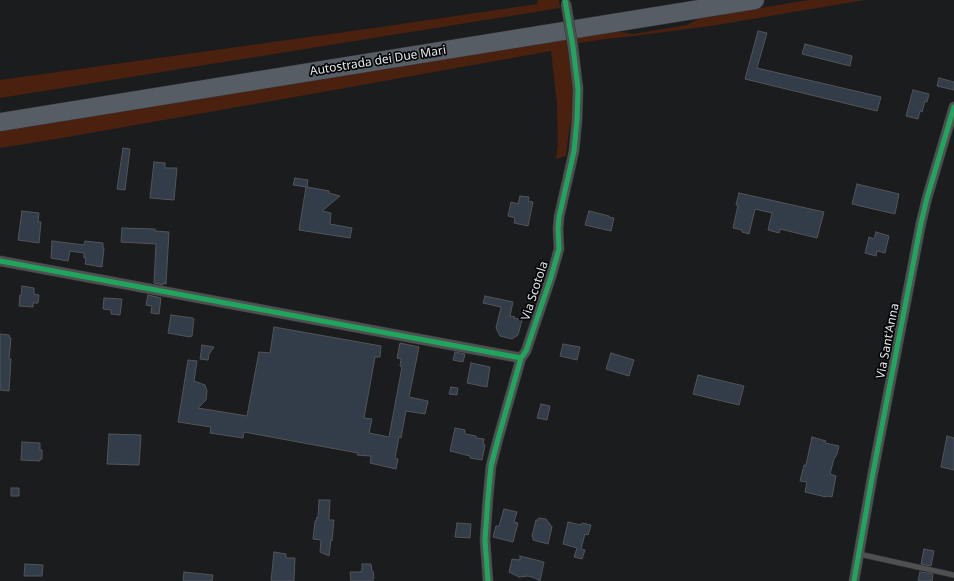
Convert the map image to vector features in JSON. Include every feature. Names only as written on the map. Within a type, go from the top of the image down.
[{"type":"highway","name":"Autostrada dei Due Mari","points":[[0,109],[679,0]]},
{"type":"highway","name":"Autostrada dei Due Mari","points":[[0,122],[755,0]]},
{"type":"street","name":"Via Scotola","points":[[488,581],[485,540],[491,466],[521,358],[526,351],[559,249],[559,217],[574,151],[578,89],[566,2]]},
{"type":"street","name":"Via Sant'Anna","points":[[854,581],[872,478],[921,223],[954,107]]},
{"type":"street","points":[[0,261],[521,358]]},
{"type":"lane","points":[[858,554],[954,576]]},
{"type":"shaded area","points":[[538,0],[559,0],[560,8],[0,98],[0,80],[537,4]]},
{"type":"shaded area","points":[[808,0],[865,0],[711,26],[567,45],[573,91],[573,117],[569,130],[566,156],[556,159],[558,144],[557,105],[551,51],[0,148],[0,131],[617,31],[633,34],[687,25],[700,18]]},
{"type":"building","points":[[758,31],[767,33],[757,68],[881,97],[877,111],[745,79]]},
{"type":"building","points":[[805,44],[852,56],[850,66],[802,54]]},
{"type":"building","points":[[939,78],[954,82],[954,90],[937,86]]},
{"type":"building","points":[[913,90],[929,94],[922,112],[920,111],[918,119],[906,116]]},
{"type":"building","points":[[123,148],[130,149],[125,190],[117,189]]},
{"type":"building","points":[[154,162],[165,163],[165,168],[177,168],[174,200],[150,198]]},
{"type":"building","points":[[295,178],[308,180],[307,187],[329,191],[329,193],[340,196],[322,211],[331,213],[330,224],[352,228],[350,238],[299,230],[306,187],[293,185]]},
{"type":"building","points":[[857,184],[899,194],[895,214],[852,204]]},
{"type":"building","points":[[739,193],[824,212],[817,238],[780,229],[779,233],[768,230],[772,213],[755,209],[749,234],[742,232],[742,230],[733,228]]},
{"type":"building","points":[[520,196],[529,197],[528,201],[533,202],[528,226],[514,223],[515,218],[508,216],[511,202],[518,204]]},
{"type":"building","points":[[22,211],[39,213],[38,222],[41,222],[39,243],[18,240]]},
{"type":"building","points":[[589,211],[614,218],[611,231],[585,225]]},
{"type":"building","points":[[122,228],[155,229],[155,231],[169,232],[166,284],[163,283],[163,285],[154,283],[156,244],[121,242]]},
{"type":"building","points":[[876,232],[889,236],[885,253],[877,251],[876,256],[865,253],[869,237],[874,239]]},
{"type":"building","points":[[52,241],[84,245],[85,241],[103,243],[104,248],[102,267],[85,264],[86,258],[84,258],[84,253],[70,251],[68,261],[51,258]]},
{"type":"building","points":[[22,286],[34,288],[34,294],[39,295],[38,303],[33,303],[33,307],[19,306]]},
{"type":"building","points":[[148,295],[161,298],[159,314],[151,313],[152,306],[146,305]]},
{"type":"building","points":[[485,296],[513,302],[510,316],[522,320],[518,335],[512,339],[500,336],[496,328],[501,307],[483,303]]},
{"type":"building","points":[[104,298],[122,299],[120,315],[111,314],[111,310],[103,309]]},
{"type":"building","points":[[171,315],[194,319],[192,336],[190,337],[168,333]]},
{"type":"building","points":[[274,327],[381,346],[380,357],[375,357],[364,418],[372,419],[369,433],[389,437],[402,367],[400,366],[401,359],[397,358],[400,343],[419,347],[409,397],[428,401],[425,414],[406,411],[401,438],[399,437],[395,458],[398,459],[396,469],[370,463],[371,456],[357,455],[358,453],[244,432],[243,438],[210,433],[211,427],[178,422],[188,360],[197,361],[194,381],[205,385],[207,391],[206,400],[198,408],[247,416],[259,352],[270,353]]},
{"type":"building","points":[[0,334],[9,335],[11,338],[9,359],[11,359],[9,391],[0,390]]},
{"type":"building","points":[[563,344],[580,347],[577,360],[560,356]]},
{"type":"building","points":[[202,345],[214,347],[209,354],[208,360],[200,359]]},
{"type":"building","points":[[455,352],[465,354],[463,362],[453,360]]},
{"type":"building","points":[[611,353],[634,360],[629,376],[606,369]]},
{"type":"building","points":[[471,363],[490,367],[487,387],[467,383]]},
{"type":"building","points":[[698,375],[744,386],[739,405],[693,394]]},
{"type":"building","points":[[451,387],[458,388],[457,395],[449,394]]},
{"type":"building","points":[[541,404],[550,406],[547,420],[537,418]]},
{"type":"building","points":[[455,428],[465,430],[465,434],[484,439],[483,444],[485,445],[482,460],[470,458],[470,456],[450,451]]},
{"type":"building","points":[[109,434],[141,435],[139,465],[107,464]]},
{"type":"building","points":[[947,436],[954,438],[954,470],[941,467]]},
{"type":"building","points":[[812,437],[826,441],[825,443],[839,446],[830,474],[836,476],[832,497],[805,492],[807,482],[800,481],[804,465],[806,465]]},
{"type":"building","points":[[22,442],[40,443],[42,459],[40,459],[40,461],[21,460]]},
{"type":"building","points":[[11,488],[19,488],[19,496],[11,496]]},
{"type":"building","points":[[319,500],[330,500],[329,520],[334,520],[329,556],[320,552],[321,540],[313,539],[315,521],[317,517],[318,518]]},
{"type":"building","points":[[504,509],[517,512],[514,522],[518,523],[513,542],[493,537],[496,526],[499,526]]},
{"type":"building","points":[[539,518],[546,519],[552,527],[548,544],[533,540],[532,536],[536,520]]},
{"type":"building","points":[[568,522],[581,525],[582,523],[591,525],[588,535],[585,534],[581,549],[585,550],[582,559],[574,557],[577,548],[563,544]]},
{"type":"building","points":[[457,523],[471,524],[470,538],[455,537]]},
{"type":"building","points":[[924,549],[934,551],[931,566],[921,564]]},
{"type":"building","points":[[274,552],[286,554],[286,558],[295,558],[294,581],[271,581]]},
{"type":"building","points":[[520,556],[544,562],[540,581],[528,576],[519,577],[509,572],[512,559],[520,560]]},
{"type":"building","points":[[25,564],[43,565],[42,576],[24,576]]},
{"type":"building","points":[[362,564],[371,564],[374,578],[373,581],[351,581],[350,572],[361,572]]},
{"type":"building","points":[[184,572],[213,575],[212,581],[183,581]]},
{"type":"building","points":[[920,572],[933,574],[932,581],[918,581]]},
{"type":"cycle path","points":[[488,581],[485,540],[491,466],[521,358],[526,351],[559,249],[559,217],[574,151],[578,89],[565,0]]},
{"type":"cycle path","points":[[854,581],[872,478],[921,223],[954,107]]},
{"type":"cycle path","points":[[0,261],[521,358]]}]
